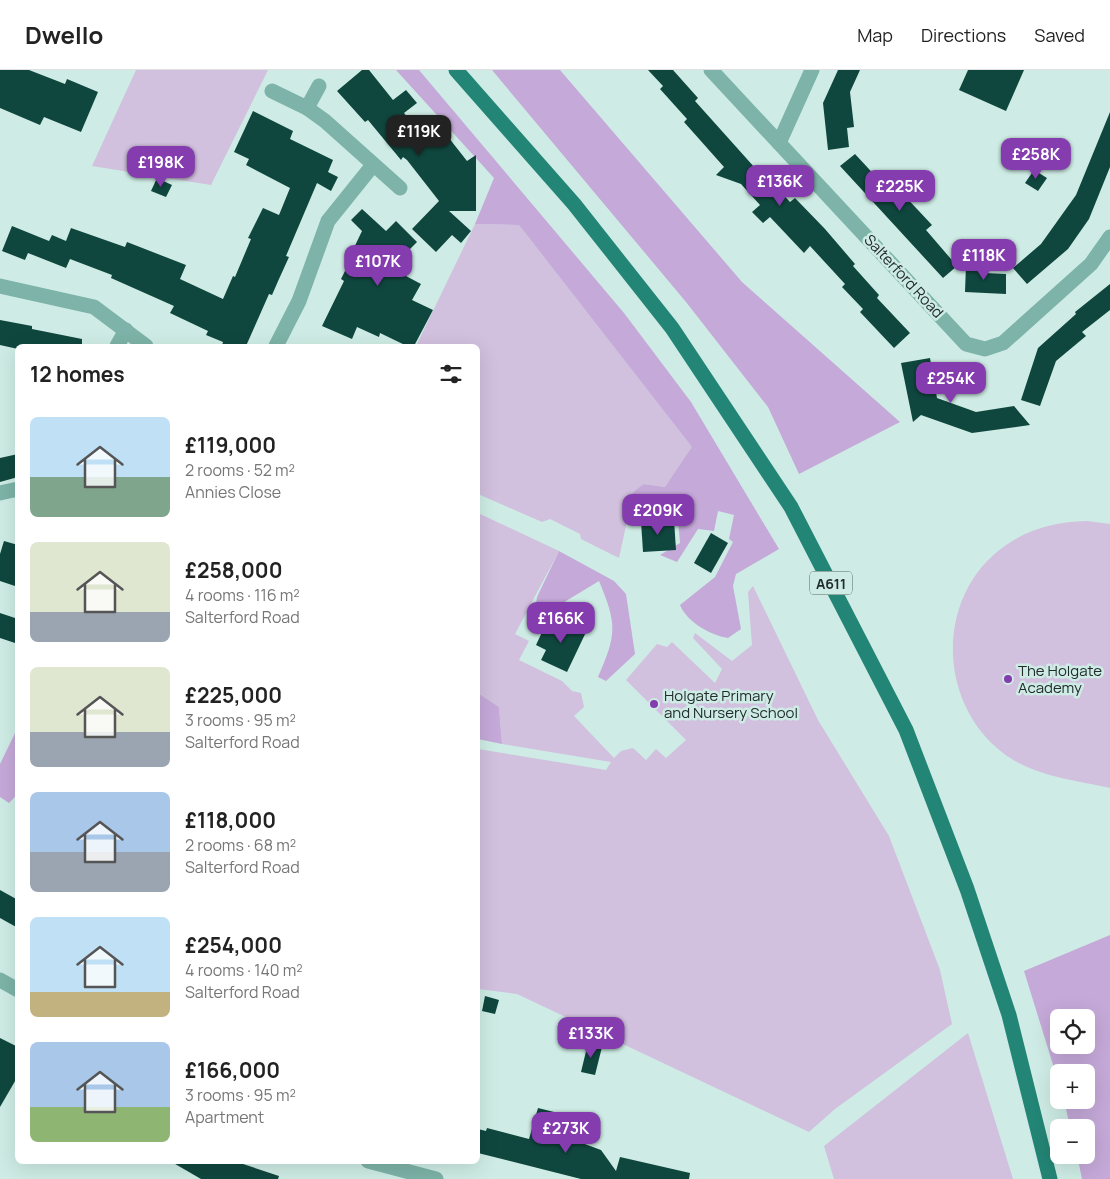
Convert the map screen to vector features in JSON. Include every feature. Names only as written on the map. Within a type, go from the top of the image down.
[{"type":"main road","name":"A611","points":[[456,70],[574,204],[672,328],[792,506],[906,730],[967,889],[1009,1015],[1050,1179]]},
{"type":"street","name":"Salterford Road","points":[[711,70],[966,344],[984,349],[1003,343],[1091,264],[1110,237]]},
{"type":"street","points":[[779,143],[812,70]]},
{"type":"street","points":[[307,108],[319,86]]},
{"type":"street","points":[[272,92],[307,108],[400,188]]},
{"type":"street","points":[[277,344],[299,301],[328,221],[374,165]]},
{"type":"street","points":[[0,286],[94,307],[144,344]]},
{"type":"street","points":[[118,344],[126,330]]},
{"type":"street","points":[[0,493],[15,490]]},
{"type":"street","points":[[0,980],[15,988]]},
{"type":"street","points":[[379,1164],[436,1179]]},
{"type":"shaded area","points":[[136,70],[268,70],[211,185],[92,166]]},
{"type":"shaded area","points":[[396,70],[419,70],[624,313],[691,402],[779,549],[736,574],[733,586],[741,629],[728,638],[700,627],[688,617],[680,605],[715,577],[733,542],[729,539],[734,515],[718,511],[714,531],[698,529],[677,562],[660,555],[680,543],[678,519],[673,516],[627,521],[628,504],[635,491],[644,484],[665,487],[692,447],[519,225],[475,224],[494,178]]},
{"type":"shaded area","points":[[492,70],[560,70],[742,282],[900,422],[799,474],[768,407],[686,302]]},
{"type":"shaded area","points":[[475,224],[519,225],[693,448],[665,487],[644,484],[627,507],[627,521],[619,558],[581,539],[580,534],[550,519],[542,522],[480,495],[480,344],[417,344]]},
{"type":"shaded area","name":"Holgate Primary and Nursery School","points":[[480,514],[559,551],[515,634],[529,641],[519,660],[562,681],[572,691],[581,693],[584,707],[574,716],[614,758],[621,751],[633,748],[646,760],[656,749],[666,758],[686,740],[626,680],[657,644],[667,647],[672,642],[715,683],[722,669],[693,638],[695,633],[732,661],[752,645],[748,592],[753,586],[818,720],[889,836],[940,970],[952,1024],[835,1109],[809,1132],[517,994],[480,989],[480,749],[606,770],[611,762],[502,744],[499,707],[480,694]]},
{"type":"shaded area","points":[[1087,521],[1110,524],[1110,788],[1041,772],[1015,761],[1003,753],[980,730],[964,703],[955,674],[953,643],[958,613],[970,585],[988,560],[1014,540],[1031,531],[1068,522]]},
{"type":"shaded area","points":[[559,551],[614,581],[626,594],[635,654],[606,681],[598,677],[609,650],[612,619],[599,581],[566,601],[551,621],[534,621],[537,597]]},
{"type":"shaded area","points":[[480,694],[499,707],[502,744],[480,739]]},
{"type":"shaded area","points":[[15,733],[15,797],[9,803],[0,797],[0,764]]},
{"type":"shaded area","points":[[1110,935],[1110,1179],[1082,1179],[1079,1164],[1095,1164],[1095,1119],[1068,1119],[1066,1109],[1095,1109],[1095,1064],[1053,1064],[1024,971]]},
{"type":"shaded area","points":[[968,1033],[1013,1179],[834,1179],[824,1146]]},
{"type":"building","points":[[0,70],[29,70],[65,84],[67,79],[98,92],[81,132],[44,117],[40,125],[0,108]]},
{"type":"building","points":[[362,70],[369,70],[393,100],[406,90],[417,103],[404,113],[422,136],[427,132],[434,142],[445,133],[467,161],[476,155],[476,211],[449,211],[471,231],[461,243],[452,235],[436,252],[412,229],[439,201],[407,160],[403,157],[401,160],[368,120],[365,122],[337,91]]},
{"type":"building","points":[[648,70],[673,70],[698,98],[695,101],[764,178],[766,176],[790,202],[795,198],[825,229],[855,264],[853,266],[879,295],[877,298],[910,333],[894,348],[860,312],[863,309],[842,287],[845,284],[810,246],[804,253],[770,217],[763,223],[752,212],[760,205],[741,184],[716,175],[724,167],[684,122],[687,119],[660,89],[663,86]]},
{"type":"building","points":[[838,70],[860,70],[850,92],[854,127],[847,128],[849,147],[828,150],[823,103]]},
{"type":"building","points":[[968,70],[1024,70],[1006,111],[959,90]]},
{"type":"building","points":[[253,111],[293,131],[290,139],[333,160],[328,172],[338,177],[331,191],[317,183],[286,256],[289,257],[272,295],[269,294],[247,344],[222,344],[223,342],[206,335],[208,331],[170,313],[174,306],[111,278],[112,275],[70,259],[66,268],[28,253],[25,260],[2,251],[12,226],[49,241],[52,235],[66,241],[71,228],[125,247],[127,242],[186,265],[180,279],[223,299],[233,276],[235,277],[251,239],[248,238],[263,208],[279,215],[290,188],[246,165],[249,159],[234,152]]},
{"type":"building","points":[[1110,112],[1110,167],[1089,219],[1068,249],[1027,284],[1013,268],[1041,244],[1076,195]]},
{"type":"building","points":[[855,154],[881,182],[894,170],[909,186],[902,193],[932,225],[926,230],[957,266],[943,278],[840,166]]},
{"type":"building","points":[[1034,170],[1047,178],[1038,191],[1025,183]]},
{"type":"building","points":[[157,178],[172,185],[166,197],[151,191]]},
{"type":"building","points":[[362,209],[386,231],[396,221],[417,242],[391,268],[421,284],[412,300],[433,310],[415,344],[403,344],[380,333],[379,337],[357,327],[352,339],[322,326],[344,281],[341,279],[362,231],[351,220]]},
{"type":"building","points":[[966,265],[985,266],[985,273],[1006,274],[1006,294],[965,292]]},
{"type":"building","points":[[1110,284],[1110,310],[1082,332],[1086,336],[1056,361],[1040,406],[1021,400],[1038,348],[1076,314],[1075,312]]},
{"type":"building","points":[[0,320],[32,326],[32,329],[82,339],[82,344],[15,344],[15,348],[0,345]]},
{"type":"building","points":[[930,358],[937,398],[976,412],[1014,406],[1030,425],[972,433],[921,415],[913,422],[901,363]]},
{"type":"building","points":[[15,455],[15,478],[0,482],[0,458]]},
{"type":"building","points":[[674,520],[676,550],[643,552],[641,521]]},
{"type":"building","points":[[711,533],[728,543],[711,573],[694,563]]},
{"type":"building","points":[[4,541],[15,544],[15,586],[0,581],[0,554]]},
{"type":"building","points":[[0,613],[15,618],[15,643],[0,638]]},
{"type":"building","points":[[561,617],[587,630],[567,672],[541,660],[546,650],[536,645],[544,628],[554,632]]},
{"type":"building","points":[[0,890],[15,898],[15,926],[0,918]]},
{"type":"building","points":[[485,996],[499,1000],[495,1014],[482,1011]]},
{"type":"building","points":[[0,1038],[15,1046],[15,1081],[0,1107]]},
{"type":"building","points":[[588,1043],[602,1047],[595,1075],[581,1072]]},
{"type":"building","points":[[538,1108],[554,1112],[549,1127],[584,1136],[582,1143],[601,1150],[616,1171],[620,1157],[690,1173],[689,1179],[581,1179],[480,1154],[480,1130],[486,1131],[487,1128],[529,1139]]},
{"type":"building","points":[[175,1164],[243,1164],[279,1176],[278,1179],[201,1179]]},
{"type":"place","name":"The Holgate Academy","points":[[1008,679]]},
{"type":"place","name":"Holgate Primary and Nursery School","points":[[654,704]]}]
